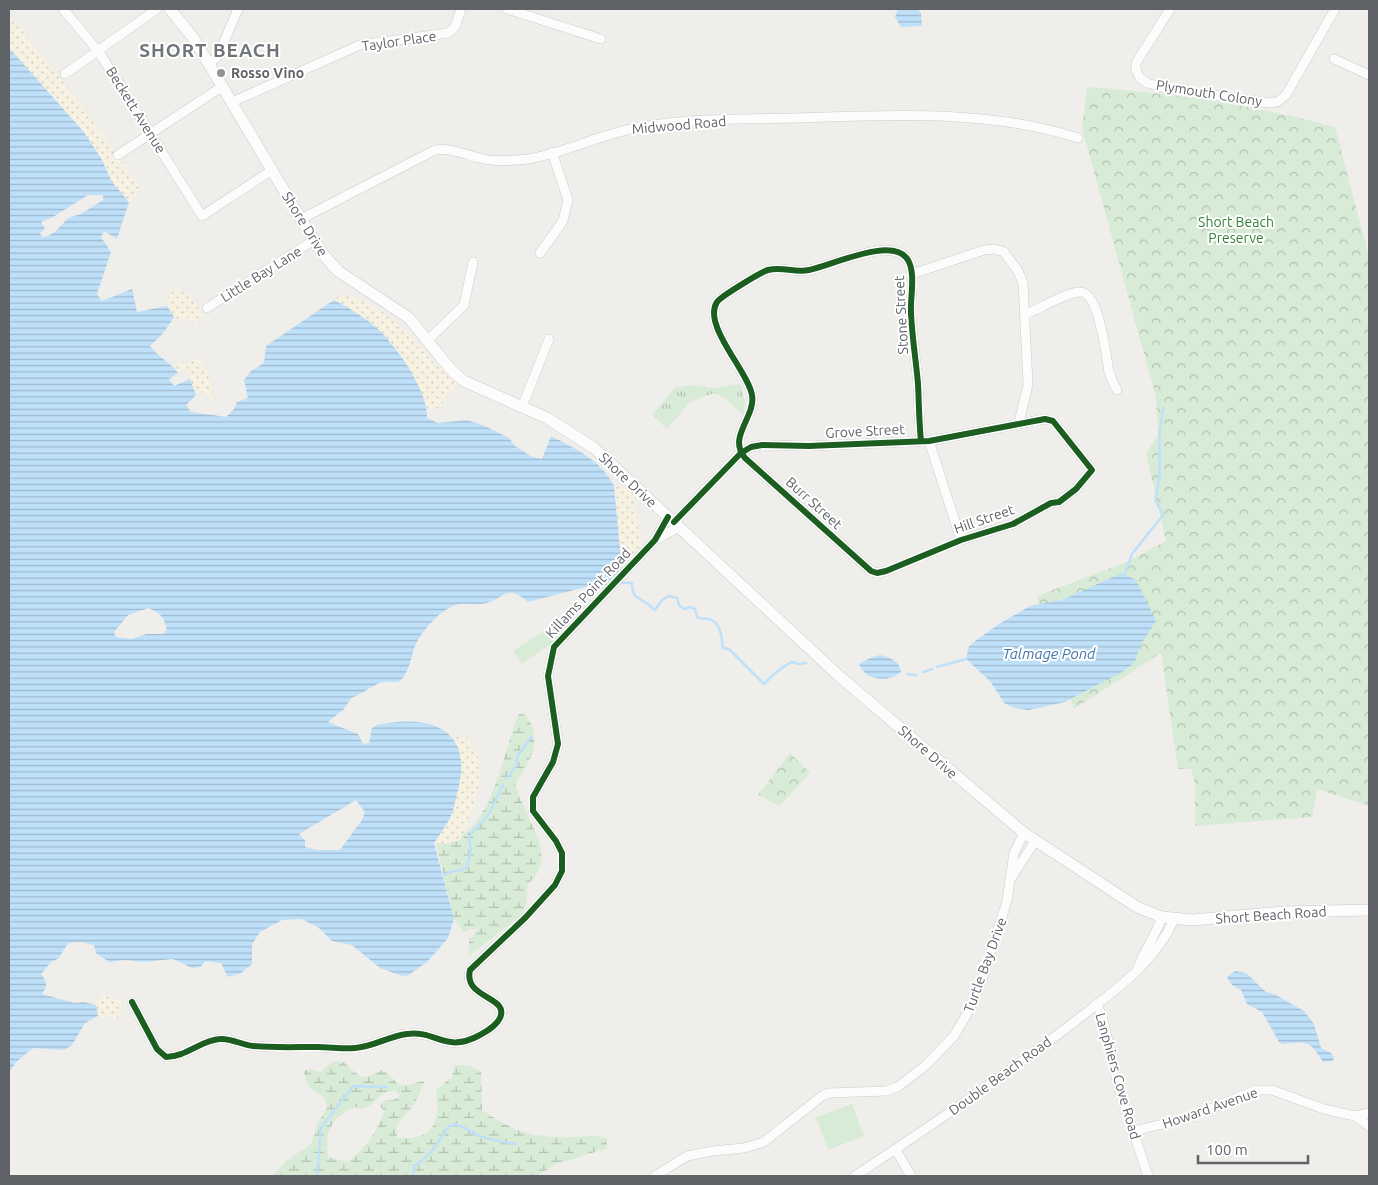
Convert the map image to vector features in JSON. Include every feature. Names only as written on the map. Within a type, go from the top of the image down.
[{"type":"main road","name":"Shore Drive","points":[[170,9],[190,32],[314,240],[326,258],[342,275],[401,311],[461,379],[554,422],[585,441],[839,676],[1024,833],[1137,907],[1168,918]]},
{"type":"main road","name":"Short Beach Road","points":[[1168,918],[1208,919],[1284,912],[1369,910]]},
{"type":"street","name":"Beckett Avenue","points":[[63,9],[99,52],[202,216],[272,170]]},
{"type":"street","points":[[65,74],[99,52],[157,9]]},
{"type":"street","points":[[209,64],[218,56],[238,9]]},
{"type":"street","name":"Taylor Place","points":[[232,102],[360,45],[378,41],[441,35],[455,27],[461,9]]},
{"type":"street","points":[[507,9],[600,39]]},
{"type":"street","name":"Plymouth Colony","points":[[1170,9],[1136,63],[1136,70],[1140,78],[1147,83],[1164,88],[1269,103],[1277,102],[1286,95],[1335,9]]},
{"type":"street","points":[[1334,59],[1369,75]]},
{"type":"street","points":[[118,155],[223,86]]},
{"type":"street","name":"Midwood Road","points":[[301,219],[435,150],[446,148],[480,158],[508,161],[530,159],[614,132],[643,126],[726,120],[960,116],[1031,127],[1078,138]]},
{"type":"street","points":[[540,253],[563,221],[568,200],[552,152]]},
{"type":"street","name":"Little Bay Lane","points":[[207,308],[314,240]]},
{"type":"street","name":"Stone Street","points":[[741,453],[738,440],[752,408],[753,396],[716,324],[713,312],[717,302],[765,271],[778,267],[798,271],[808,270],[887,249],[904,255],[909,262],[912,274],[911,314],[925,441],[961,540]]},
{"type":"street","points":[[912,274],[972,253],[995,249],[1004,252],[1018,271],[1022,283],[1026,314],[1028,385],[1019,422]]},
{"type":"street","points":[[428,340],[464,305],[473,262]]},
{"type":"street","points":[[1026,314],[1076,292],[1087,294],[1092,299],[1108,353],[1110,374],[1117,390]]},
{"type":"street","points":[[522,407],[549,339]]},
{"type":"street","name":"Grove Street","points":[[674,522],[741,453],[751,447],[762,445],[809,446],[925,441],[1019,422],[1045,419],[1053,421],[1092,470]]},
{"type":"street","name":"Burr Street","points":[[741,453],[871,572]]},
{"type":"street","name":"Hill Street","points":[[871,572],[886,571],[961,540],[1014,524],[1051,503],[1058,502],[1076,488],[1092,470]]},
{"type":"street","name":"Killams Point Road","points":[[132,1002],[157,1049],[166,1057],[180,1055],[220,1039],[257,1046],[354,1048],[399,1036],[415,1034],[458,1044],[473,1039],[495,1024],[501,1015],[500,1008],[495,1001],[476,992],[471,986],[468,978],[470,970],[526,917],[555,885],[562,871],[562,853],[556,841],[537,819],[531,804],[532,797],[553,762],[558,744],[548,676],[554,647],[674,522]]},
{"type":"street","name":"Killams Point Road","points":[[655,540],[674,522]]},
{"type":"street","name":"Turtle Bay Drive","points":[[655,1176],[692,1155],[744,1148],[764,1142],[829,1093],[887,1091],[899,1086],[918,1073],[954,1036],[968,1012],[1001,924],[1012,877],[1011,866],[1014,853],[1024,833]]},
{"type":"street","name":"Turtle Bay Drive","points":[[1012,877],[1036,841]]},
{"type":"street","name":"Double Beach Road","points":[[856,1176],[1012,1070],[1125,982],[1138,967],[1143,954],[1168,918]]},
{"type":"street","name":"Lanphiers Cove Road","points":[[1097,1004],[1103,1018],[1118,1082],[1148,1176]]},
{"type":"street","name":"Howard Avenue","points":[[1134,1131],[1191,1117],[1256,1090],[1272,1090],[1324,1108],[1355,1116],[1369,1126]]},
{"type":"street","points":[[1355,1116],[1369,1113]]},
{"type":"street","points":[[896,1150],[911,1176]]},
{"type":"green space","name":"Short Beach Preserve","points":[[1087,87],[1150,93],[1243,106],[1335,127],[1369,257],[1369,806],[1317,789],[1312,817],[1195,826],[1195,783],[1191,769],[1178,769],[1161,653],[1074,709],[1037,596],[1127,562],[1166,541],[1146,453],[1158,435],[1156,397],[1082,128]]},
{"type":"green space","points":[[740,384],[745,402],[743,415],[724,397],[714,393],[690,402],[667,429],[652,415],[676,387],[691,385],[713,388]]},
{"type":"green space","points":[[545,630],[553,642],[522,664],[513,651]]},
{"type":"green space","points":[[525,713],[534,732],[533,750],[515,784],[539,841],[542,858],[540,867],[536,876],[528,884],[526,905],[519,917],[469,956],[469,939],[479,929],[471,929],[464,932],[454,919],[436,843],[455,840],[470,829],[482,813],[492,794],[519,714]]},
{"type":"green space","points":[[790,753],[810,773],[779,806],[758,795]]},
{"type":"green space","points":[[341,1061],[359,1075],[365,1077],[384,1070],[402,1085],[425,1081],[415,1103],[396,1126],[397,1138],[419,1136],[432,1128],[437,1112],[436,1090],[452,1077],[454,1065],[471,1066],[481,1072],[482,1110],[503,1123],[522,1132],[543,1136],[592,1136],[606,1138],[607,1148],[554,1165],[537,1176],[273,1176],[285,1162],[311,1144],[317,1124],[327,1108],[325,1098],[308,1085],[304,1071],[310,1069],[320,1072],[332,1062]],"holes":[[[394,1090],[400,1095],[393,1100],[385,1100],[380,1106],[384,1111],[374,1133],[366,1145],[348,1162],[328,1157],[328,1133],[340,1115],[355,1107],[367,1107],[384,1093]]]},
{"type":"green space","points":[[852,1104],[864,1136],[828,1150],[816,1117]]},
{"type":"sand","points":[[9,15],[73,94],[140,187],[135,197],[129,202],[112,182],[101,158],[83,131],[9,48]]},
{"type":"sand","points":[[170,289],[189,293],[203,316],[192,323],[188,317],[182,320],[174,317],[166,299],[170,296]]},
{"type":"sand","points":[[341,294],[356,298],[383,312],[417,343],[437,367],[440,365],[457,383],[437,411],[431,407],[428,411],[412,375],[382,333],[334,300]]},
{"type":"sand","points":[[195,357],[207,370],[212,388],[211,399],[201,391],[196,395],[186,369],[178,373],[173,366],[192,361]]},
{"type":"sand","points":[[614,486],[629,489],[633,493],[642,550],[622,570]]},
{"type":"sand","points":[[455,737],[467,737],[474,747],[478,760],[478,788],[471,816],[460,840],[446,844],[435,843],[450,819],[461,764]]},
{"type":"sand","points":[[102,994],[122,1000],[120,1018],[98,1016],[98,1010],[92,1003],[99,1000]]},
{"type":"water","points":[[898,9],[917,9],[921,13],[922,26],[901,27],[895,17]]},
{"type":"water","points":[[9,48],[83,131],[101,158],[112,182],[129,202],[117,239],[104,231],[101,237],[111,252],[97,294],[102,301],[132,289],[137,312],[167,306],[174,317],[164,332],[150,346],[178,373],[169,379],[174,386],[190,379],[196,395],[186,405],[191,412],[226,417],[234,409],[237,402],[248,398],[244,380],[251,371],[264,363],[266,346],[334,300],[371,323],[397,351],[412,373],[423,396],[427,418],[438,423],[467,420],[485,426],[509,438],[515,446],[532,457],[542,459],[551,436],[595,462],[609,477],[614,486],[622,570],[601,590],[593,585],[528,602],[510,593],[487,603],[460,604],[446,609],[424,630],[416,643],[407,670],[400,681],[380,683],[351,698],[344,709],[328,722],[358,734],[363,744],[369,743],[372,728],[377,725],[396,722],[429,724],[443,730],[453,739],[459,752],[461,769],[453,810],[451,817],[434,843],[454,919],[448,938],[428,961],[409,975],[402,976],[380,968],[352,945],[332,941],[318,927],[301,919],[282,920],[260,932],[252,944],[252,964],[241,973],[228,977],[221,963],[206,961],[200,967],[192,968],[173,959],[144,962],[125,960],[109,962],[96,953],[94,945],[82,942],[68,943],[59,958],[51,962],[41,974],[46,984],[42,994],[74,1003],[84,1002],[96,1005],[98,1016],[85,1023],[72,1045],[64,1050],[33,1048],[16,1062],[9,1073]],"holes":[[[88,195],[103,195],[103,200],[81,214],[68,218],[56,231],[42,237],[40,233],[45,228],[41,222],[53,217]],[[148,608],[161,616],[167,630],[163,634],[146,634],[132,639],[116,637],[114,632],[128,615]],[[356,800],[365,812],[362,820],[340,850],[317,850],[305,847],[305,840],[299,834]]]},
{"type":"water","name":"Talmage Pond","points":[[1122,573],[1136,580],[1156,621],[1141,644],[1134,663],[1122,672],[1065,702],[1029,710],[1015,708],[1004,703],[990,681],[966,659],[969,646],[999,624],[1030,606],[1062,600]]},
{"type":"water","points":[[880,655],[896,662],[901,672],[896,676],[884,679],[871,677],[866,674],[859,664]]},
{"type":"water","points":[[1235,971],[1246,973],[1266,992],[1276,995],[1304,1011],[1314,1024],[1321,1048],[1331,1053],[1334,1058],[1333,1061],[1323,1062],[1308,1044],[1283,1044],[1279,1042],[1262,1012],[1247,1004],[1241,990],[1232,985],[1227,977]]},
{"type":"waterway","points":[[1125,573],[1132,554],[1163,515],[1155,499],[1158,487],[1160,432],[1164,408]]},
{"type":"waterway","points":[[619,583],[632,583],[635,596],[655,610],[662,600],[669,596],[677,598],[679,605],[684,609],[690,607],[695,609],[697,617],[713,621],[719,627],[723,648],[729,649],[764,684],[774,674],[792,662],[806,663]]},
{"type":"waterway","points":[[937,667],[966,659]]},
{"type":"waterway","points":[[923,672],[932,669]]},
{"type":"waterway","points":[[907,674],[916,675]]},
{"type":"waterway","points":[[506,779],[516,766],[517,757],[531,737]]},
{"type":"waterway","points":[[444,875],[467,867],[471,849],[469,836],[489,814],[503,785]]},
{"type":"waterway","points":[[317,1176],[321,1128],[353,1086],[387,1087]]},
{"type":"waterway","points":[[413,1176],[414,1166],[430,1153],[449,1126],[458,1125],[484,1137],[516,1144]]},
{"type":"cycle path","points":[[674,522],[741,453],[751,447],[762,445],[809,446],[929,441],[1045,419],[1053,421],[1092,470],[1076,489],[1059,502],[1051,503],[1013,524],[961,540],[886,571],[877,573],[871,571],[745,458],[740,450],[740,435],[750,411],[752,395],[749,385],[720,335],[714,312],[720,299],[768,270],[809,270],[861,254],[889,250],[900,253],[908,260],[912,272],[911,313],[921,441]]},
{"type":"cycle path","points":[[132,1002],[157,1049],[166,1057],[180,1054],[206,1042],[220,1039],[261,1047],[350,1048],[368,1046],[407,1034],[426,1035],[449,1042],[458,1042],[480,1035],[494,1026],[500,1018],[501,1011],[499,1005],[473,987],[470,979],[470,970],[526,917],[555,885],[562,871],[562,853],[556,841],[533,811],[533,797],[553,762],[558,744],[548,676],[554,647],[655,540],[668,517]]},
{"type":"place","name":"Rosso Vino","points":[[221,73]]},
{"type":"district","name":"SHORT BEACH","points":[[210,50]]}]
